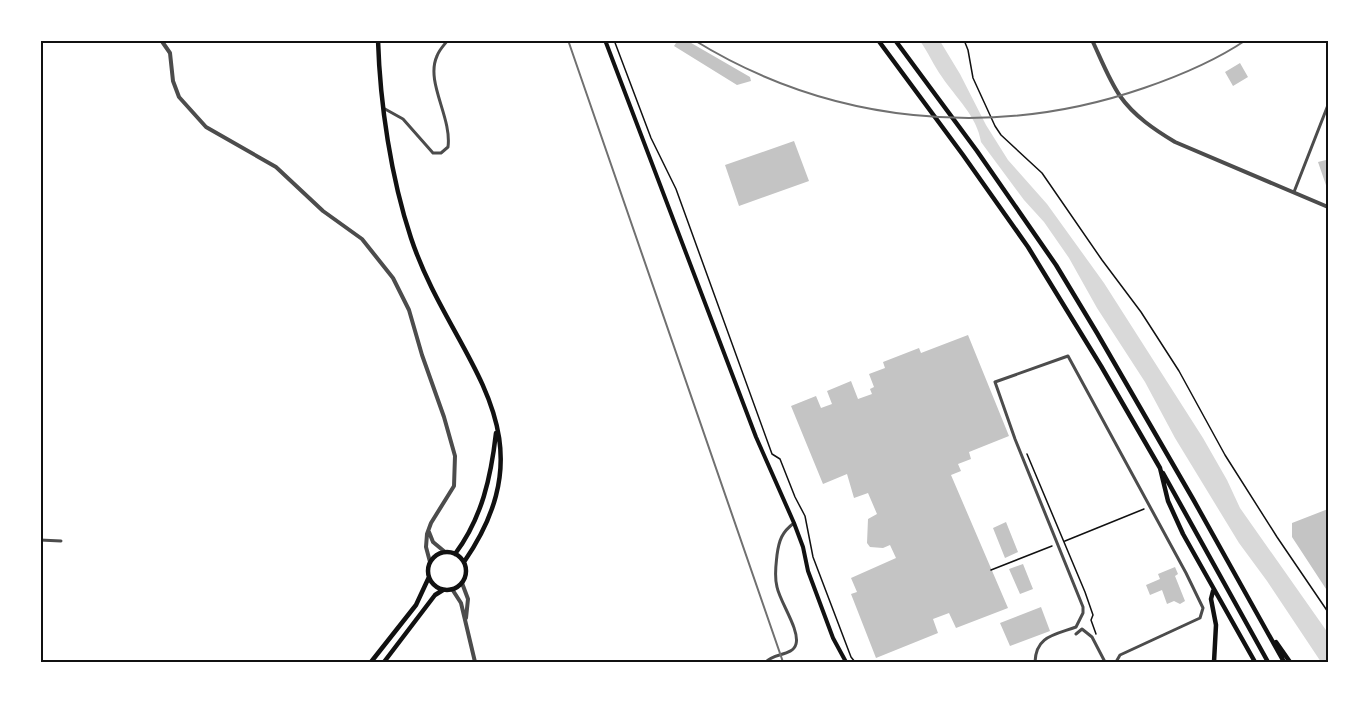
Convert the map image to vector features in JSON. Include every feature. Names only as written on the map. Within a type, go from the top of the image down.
[{"type":"main road","points":[[378,40],[379,66],[396,188],[411,239],[427,279],[477,368],[490,400],[502,461],[495,498],[484,529],[464,562],[465,576],[462,583],[452,589],[443,590],[435,596],[384,663]]},
{"type":"main road","points":[[605,40],[753,427],[794,523],[820,604],[842,655],[848,663]]},
{"type":"main road","points":[[878,40],[1028,247],[1160,468],[1268,663]]},
{"type":"main road","points":[[895,40],[1025,219],[1097,333],[1284,663]]},
{"type":"main road","points":[[455,554],[467,538],[481,508],[492,467],[496,424]]},
{"type":"main road","points":[[1160,468],[1167,501],[1255,663]]},
{"type":"main road","points":[[371,663],[416,605],[429,578],[430,562],[437,555],[445,552],[455,554],[464,562]]},
{"type":"main road","points":[[429,578],[433,584],[443,590]]},
{"type":"main road","points":[[1214,590],[1212,599],[1216,625],[1214,663]]},
{"type":"main road","points":[[1261,619],[1290,663]]},
{"type":"street","points":[[161,40],[170,54],[173,81],[179,97],[206,127],[276,167],[323,211],[362,239],[393,278],[409,310],[455,456],[454,486],[436,514],[429,530],[426,547],[430,562]]},
{"type":"street","points":[[385,109],[403,119],[433,153],[441,153],[448,147],[447,122],[433,74],[437,56],[448,40]]},
{"type":"street","points":[[1092,40],[1118,93],[1140,118],[1175,142],[1329,207]]},
{"type":"street","points":[[1294,192],[1329,105]]},
{"type":"street","points":[[1035,663],[1035,652],[1044,639],[1076,627],[1083,613],[1083,607],[1015,439],[995,382],[1068,356],[1186,573],[1203,611],[1200,618],[1120,655],[1116,663]]},
{"type":"street","points":[[766,663],[770,658],[792,650],[796,645],[796,635],[779,594],[776,578],[781,535],[794,523]]},
{"type":"street","points":[[429,530],[433,542],[445,552]]},
{"type":"street","points":[[40,540],[62,540]]},
{"type":"street","points":[[462,583],[468,599],[466,622]]},
{"type":"street","points":[[452,589],[461,603],[475,663]]},
{"type":"street","points":[[1076,634],[1082,629],[1092,637],[1105,663]]},
{"type":"path","points":[[614,40],[651,138],[676,189],[772,454],[780,459],[795,497],[806,516],[813,557],[855,663]]},
{"type":"path","points":[[964,40],[973,78],[995,126],[1001,135],[1042,173],[1101,260],[1141,312],[1179,371],[1230,464],[1329,612]]},
{"type":"path","points":[[991,570],[1150,506]]},
{"type":"shaded area","points":[[920,41],[940,41],[1008,160],[1047,204],[1104,283],[1203,438],[1240,508],[1328,633],[1328,662],[1321,662],[1239,543],[1069,258],[1044,222],[1024,200],[981,142],[971,116],[939,73]]},
{"type":"building","points":[[678,40],[686,40],[750,77],[751,81],[737,85],[674,46]]},
{"type":"building","points":[[1240,63],[1248,77],[1233,86],[1225,72]]},
{"type":"building","points":[[794,141],[809,181],[739,206],[725,165]]},
{"type":"building","points":[[1328,157],[1328,191],[1318,162],[1326,160]]},
{"type":"building","points":[[968,335],[1009,436],[969,452],[971,459],[958,464],[961,471],[951,475],[1008,608],[956,628],[949,613],[933,619],[938,633],[876,658],[851,594],[857,592],[851,578],[896,558],[890,545],[883,548],[870,547],[867,543],[868,519],[877,514],[868,493],[854,498],[847,474],[823,484],[791,406],[816,396],[821,408],[832,404],[827,391],[851,381],[858,399],[872,394],[870,389],[874,387],[869,374],[885,368],[883,362],[919,348],[921,353]]},
{"type":"building","points":[[1328,509],[1328,592],[1292,537],[1292,523]]},
{"type":"building","points":[[1006,522],[1018,552],[1005,558],[993,528]]},
{"type":"building","points":[[1023,564],[1033,589],[1020,594],[1009,569]]},
{"type":"building","points":[[1175,567],[1178,574],[1175,576],[1185,601],[1180,604],[1174,601],[1167,604],[1162,590],[1150,595],[1146,585],[1160,579],[1158,574]]},
{"type":"building","points":[[1041,607],[1050,631],[1010,646],[1000,623]]},
{"type":"railway","points":[[568,40],[783,662]]},
{"type":"railway","points":[[694,40],[746,68],[800,90],[856,106],[913,115],[971,118],[1029,114],[1087,104],[1144,88],[1209,61],[1246,40]]}]
